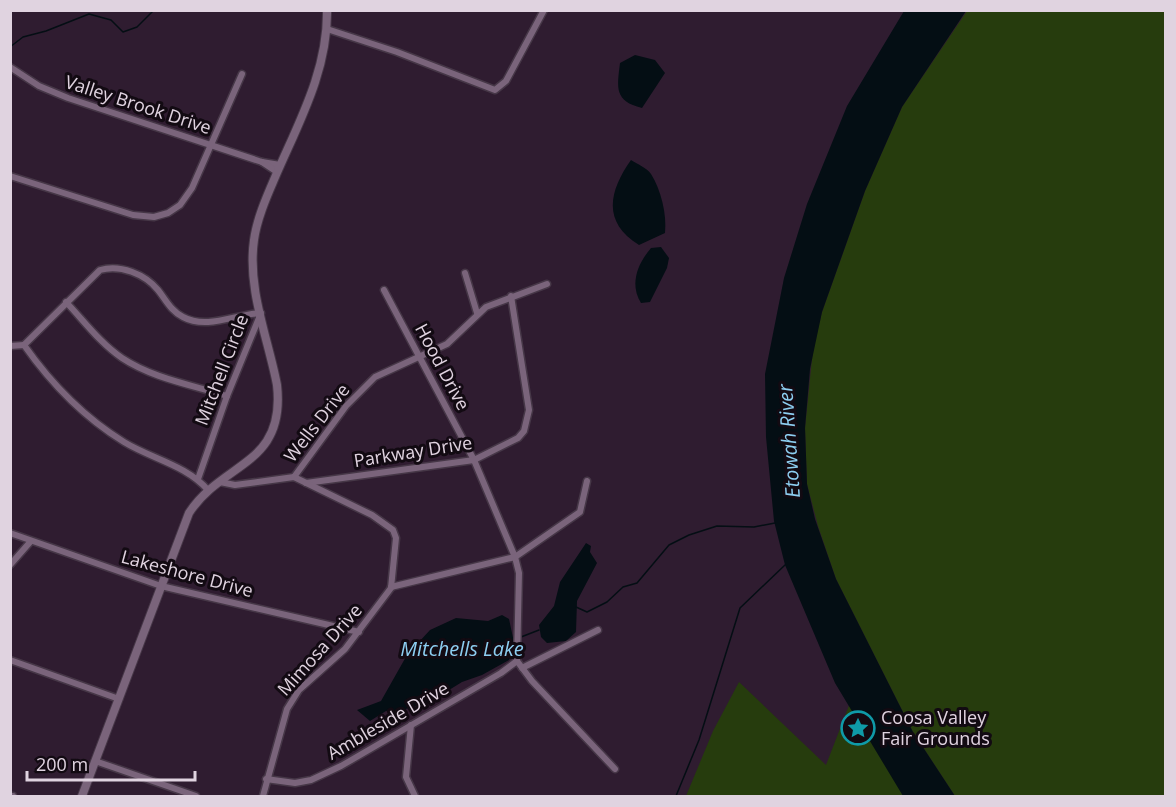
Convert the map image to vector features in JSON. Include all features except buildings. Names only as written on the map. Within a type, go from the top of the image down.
[{"type":"street","points":[[82,796],[189,513],[208,490],[258,453],[270,436],[277,414],[277,385],[253,274],[254,240],[262,210],[278,168],[318,74],[327,29],[327,10]]},
{"type":"street","points":[[327,29],[387,48],[495,90],[506,81],[544,10]]},
{"type":"street","name":"Valley Brook Drive","points":[[12,71],[53,93],[278,168]]},
{"type":"street","points":[[10,176],[139,217],[161,215],[174,210],[188,194],[242,74]]},
{"type":"street","name":"Mitchell Circle","points":[[24,345],[100,270],[110,267],[129,270],[144,279],[157,289],[169,306],[184,318],[221,321],[261,313],[226,396],[198,479]]},
{"type":"street","points":[[465,273],[477,313]]},
{"type":"street","name":"Wells Drive","points":[[294,477],[332,424],[375,377],[447,344],[462,333],[477,313],[500,299],[547,284]]},
{"type":"street","name":"Hood Drive","points":[[384,290],[474,460],[515,557]]},
{"type":"street","name":"Parkway Drive","points":[[306,483],[474,460],[518,438],[528,423],[529,410],[511,296]]},
{"type":"street","points":[[66,302],[86,325],[121,357],[158,375],[226,396]]},
{"type":"street","points":[[10,346],[24,345],[56,385],[102,426],[125,442],[198,479],[208,490]]},
{"type":"street","points":[[220,482],[235,485],[294,477]]},
{"type":"street","name":"Mimosa Drive","points":[[263,796],[287,709],[295,694],[345,649],[391,587],[396,538],[393,530],[372,515],[294,477]]},
{"type":"street","points":[[391,587],[515,557],[580,512],[587,481]]},
{"type":"street","name":"Lakeshore Drive","points":[[10,533],[161,586],[359,632]]},
{"type":"street","points":[[10,565],[31,541]]},
{"type":"street","points":[[515,557],[519,573],[517,661],[615,769]]},
{"type":"street","points":[[522,668],[598,630]]},
{"type":"street","points":[[10,660],[119,699]]},
{"type":"street","name":"Ambleside Drive","points":[[266,779],[295,783],[311,780],[341,766],[501,674],[517,661]]},
{"type":"street","points":[[411,725],[406,777],[415,796]]},
{"type":"street","points":[[95,761],[196,796]]},
{"type":"green space","points":[[967,11],[1165,11],[1165,796],[955,796],[913,732],[836,579],[807,484],[805,428],[813,349],[822,312],[865,191],[902,107]]},
{"type":"green space","points":[[739,682],[826,765],[855,690],[911,796],[686,796],[713,731]]},
{"type":"water","name":"Etowah River","points":[[904,11],[966,11],[902,107],[865,191],[822,312],[810,369],[805,428],[807,484],[815,519],[836,579],[913,732],[955,796],[903,796],[835,683],[785,565],[774,521],[766,437],[765,374],[784,278],[807,204],[847,106]]},
{"type":"water","points":[[635,55],[655,60],[665,73],[642,108],[626,102],[618,86],[620,63]]},
{"type":"water","points":[[631,160],[644,168],[655,180],[665,218],[665,233],[639,245],[619,226],[614,216],[613,206],[618,183]]},
{"type":"water","points":[[661,247],[669,258],[667,268],[650,302],[641,303],[637,296],[635,281],[639,267],[651,248]]},
{"type":"water","points":[[586,543],[591,546],[590,552],[597,563],[577,601],[576,632],[566,641],[547,643],[541,637],[539,625],[554,606],[560,582]]},
{"type":"water","name":"Mitchells Lake","points":[[502,615],[509,619],[515,647],[509,660],[482,675],[462,682],[428,703],[398,711],[386,711],[370,721],[357,710],[381,701],[407,655],[430,630],[456,618],[488,621]]},
{"type":"waterway","points":[[10,47],[23,37],[46,31],[89,14],[111,20],[123,32],[137,27],[154,10]]},
{"type":"waterway","points":[[576,607],[587,612],[607,602],[623,587],[637,583],[669,545],[689,535],[717,526],[754,527],[775,523]]},
{"type":"waterway","points":[[676,796],[699,740],[740,608],[785,565]]},
{"type":"waterway","points":[[521,637],[539,630]]},
{"type":"place","name":"Coosa Valley Fair Grounds","points":[[858,728]]}]
